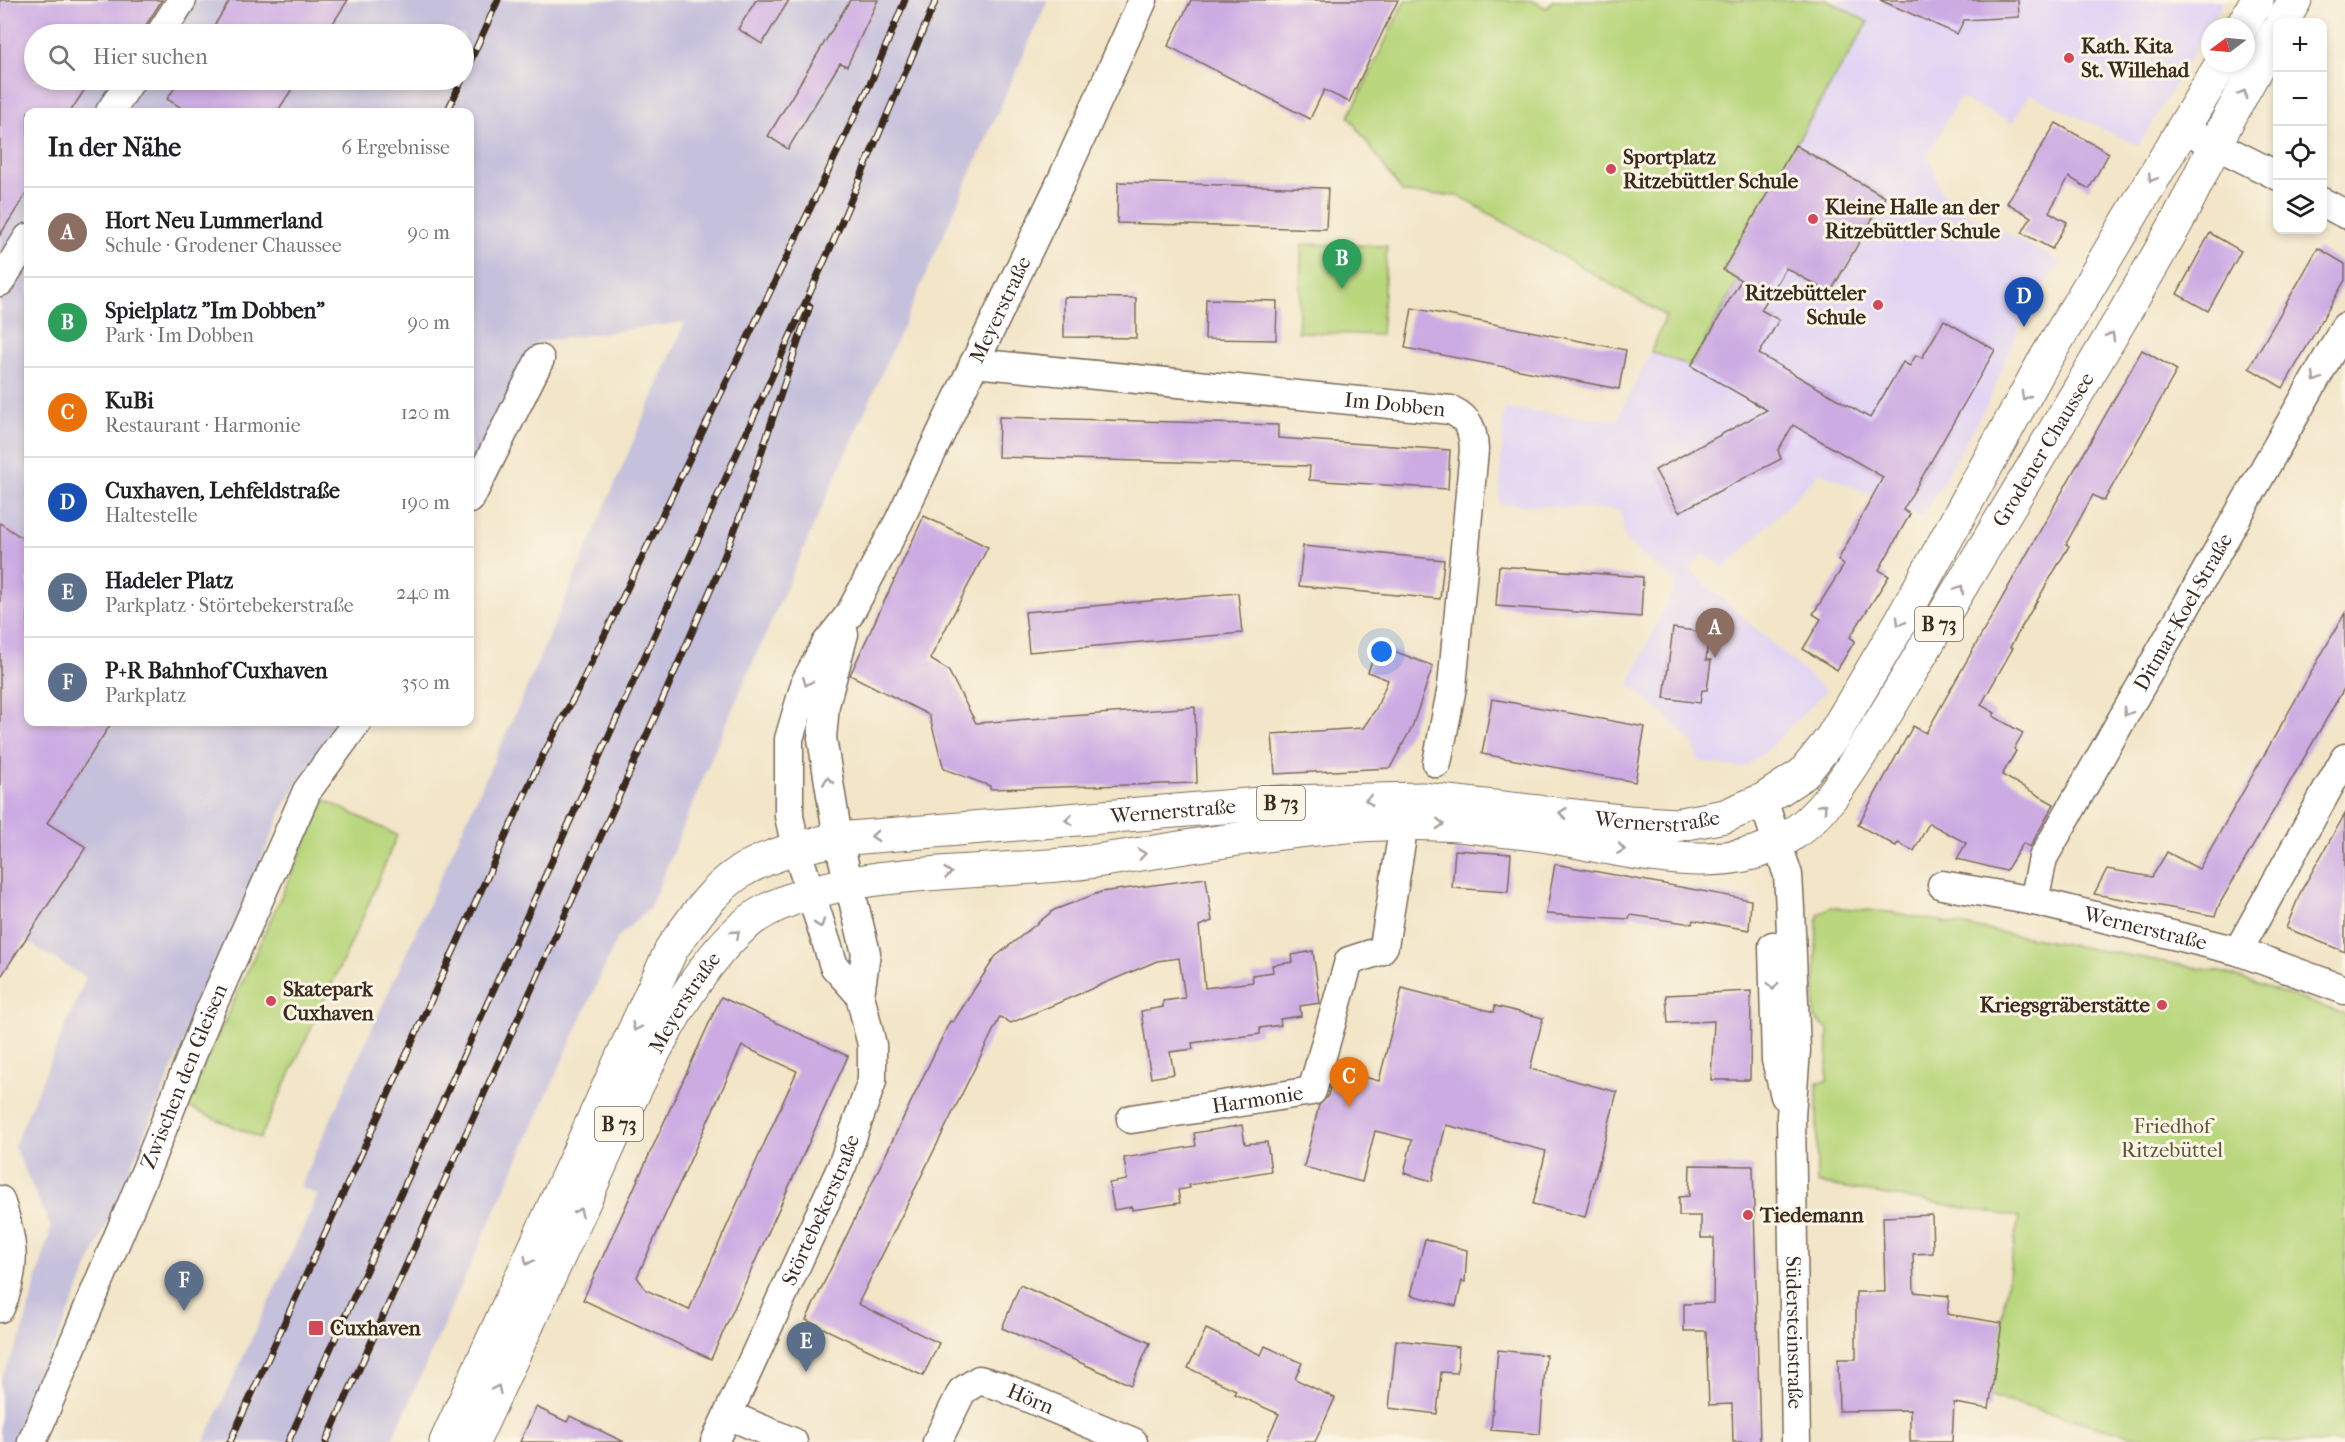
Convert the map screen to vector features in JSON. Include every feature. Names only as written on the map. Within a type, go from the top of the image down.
[{"type":"main road","points":[[2247,18],[2257,0]]},
{"type":"main road","points":[[2284,18],[2295,0]]},
{"type":"main road","name":"Grodener Chaussee","points":[[1778,844],[1808,824],[1839,789],[1880,723],[2107,344],[2179,219],[2215,145],[2273,37]]},
{"type":"main road","name":"Grodener Chaussee","points":[[1764,800],[1803,774],[1831,739],[1900,623],[2042,365],[2216,72]]},
{"type":"main road","name":"Wernerstraße","points":[[849,885],[943,873],[1074,864],[1279,835],[1404,811],[1422,798],[1629,822],[1676,825],[1725,816],[1764,800]]},
{"type":"main road","name":"Wernerstraße","points":[[796,848],[838,839],[1283,802],[1404,811],[1441,823],[1532,834],[1631,851],[1689,857],[1730,858],[1760,852],[1778,844]]},
{"type":"main road","name":"Meyerstraße","points":[[446,1442],[672,948],[708,900],[741,872],[796,848]]},
{"type":"main road","name":"Meyerstraße","points":[[473,1442],[629,1104],[679,1006],[729,941],[752,920],[768,910],[809,894],[849,885]]},
{"type":"street","points":[[166,24],[182,0]]},
{"type":"street","name":"Meyerstraße","points":[[796,848],[789,816],[789,740],[806,681],[826,644],[849,615],[899,521],[1061,182],[1143,0]]},
{"type":"street","points":[[113,108],[124,90]]},
{"type":"street","points":[[2182,128],[2273,174]]},
{"type":"street","points":[[2327,205],[2345,214]]},
{"type":"street","points":[[0,282],[24,244]]},
{"type":"street","name":"Ditmar-Koel-Straße","points":[[2034,901],[2043,858],[2345,327]]},
{"type":"street","points":[[474,491],[540,359]]},
{"type":"street","name":"Im Dobben","points":[[974,363],[1451,410],[1464,416],[1474,437],[1474,461],[1452,687],[1437,763]]},
{"type":"street","name":"Meyerstraße","points":[[849,615],[825,705],[822,738],[838,839],[849,885]]},
{"type":"street","name":"Zwischen den Gleisen","points":[[32,1442],[208,1015],[307,790],[354,726]]},
{"type":"street","points":[[2238,951],[2345,758]]},
{"type":"street","name":"Südersteinstraße","points":[[1764,800],[1788,875],[1790,909],[1796,1050],[1791,1116],[1796,1442]]},
{"type":"street","name":"Harmonie","points":[[1131,1119],[1312,1091],[1349,961],[1380,951],[1384,946],[1404,811]]},
{"type":"street","name":"Störtebekerstraße","points":[[796,848],[834,966],[860,995]]},
{"type":"street","name":"Störtebekerstraße","points":[[715,1442],[842,1166],[868,1097],[873,1065],[872,1045],[860,995],[866,954],[849,885]]},
{"type":"street","name":"Wernerstraße","points":[[1942,885],[2034,901],[2238,951],[2345,990]]},
{"type":"street","points":[[0,1200],[12,1236],[11,1270],[0,1308]]},
{"type":"street","name":"Hörn","points":[[938,1442],[962,1392],[979,1380],[1000,1386],[1133,1442]]},
{"type":"street","points":[[728,1415],[793,1442]]},
{"type":"shaded area","points":[[0,0],[1048,0],[720,737],[650,908],[618,937],[391,1442],[204,1442],[318,1195],[300,1187],[523,696],[685,322],[536,342],[474,465],[474,108],[24,108],[24,726],[333,726],[284,806],[14,1442],[0,1442],[0,1380],[21,1337],[51,1228],[14,1146],[86,978],[0,925]]},
{"type":"shaded area","name":"Ritzebütteler Schule","points":[[1827,0],[2224,0],[2214,18],[2201,18],[2201,40],[2139,146],[2029,94],[2013,123],[1959,98],[1928,155],[1941,191],[1955,208],[2062,262],[2024,316],[1988,403],[1922,518],[1820,472],[1725,569],[1704,554],[1690,570],[1826,691],[1769,748],[1748,765],[1739,768],[1699,761],[1692,741],[1629,684],[1676,583],[1625,540],[1620,510],[1499,504],[1504,409],[1617,419],[1651,352],[1691,366],[1739,279],[1723,270],[1868,22]]},
{"type":"green space","name":"Sportplatz Ritzebüttler Schule","points":[[1405,0],[1531,0],[1546,8],[1553,0],[1827,0],[1868,22],[1795,145],[1885,197],[1830,293],[1740,241],[1723,269],[1739,279],[1691,366],[1651,352],[1666,316],[1459,196],[1403,193],[1349,117]]},
{"type":"green space","points":[[1302,244],[1387,246],[1381,335],[1298,332]]},
{"type":"green space","points":[[325,800],[397,835],[363,917],[260,1138],[186,1106]]},
{"type":"green space","name":"Friedhof Ritzebüttel","points":[[1830,907],[1889,912],[2225,973],[2345,1014],[2345,1442],[2155,1442],[1988,1396],[2019,1217],[1817,1183],[1817,1082],[1827,1081],[1828,1030],[1814,1018],[1817,922],[1819,914]]},
{"type":"building","points":[[0,0],[162,0],[147,24],[24,24],[24,90],[84,90],[73,108],[24,108],[24,197],[0,235]]},
{"type":"building","points":[[230,0],[348,0],[332,24],[215,24]]},
{"type":"building","points":[[756,0],[789,0],[762,44],[738,29]]},
{"type":"building","points":[[850,0],[878,0],[847,66],[840,63],[788,149],[768,136]]},
{"type":"building","points":[[1191,0],[1398,0],[1349,102],[1324,90],[1310,119],[1168,46]]},
{"type":"building","points":[[1880,0],[2018,0],[2019,17],[1964,20],[1957,34]]},
{"type":"building","points":[[173,90],[291,90],[280,108],[182,108],[167,99]]},
{"type":"building","points":[[2056,123],[2109,153],[2089,189],[2069,177],[2049,212],[2067,222],[2052,249],[2022,233],[2031,217],[2007,203]]},
{"type":"building","points":[[1795,145],[1885,197],[1830,293],[1786,268],[1761,310],[1779,320],[1759,354],[1870,418],[1903,362],[1910,366],[1916,355],[1922,358],[1944,320],[1995,350],[1903,510],[1910,514],[1879,570],[1889,576],[1850,637],[1855,641],[1837,670],[1803,649],[1821,619],[1813,614],[1844,565],[1838,560],[1883,477],[1793,425],[1778,450],[1781,459],[1679,512],[1655,470],[1767,410],[1691,366],[1741,280],[1723,270]]},
{"type":"building","points":[[1118,182],[1328,188],[1326,229],[1117,223]]},
{"type":"building","points":[[2210,233],[2241,251],[2208,311],[2177,294]]},
{"type":"building","points":[[2318,248],[2345,264],[2345,280],[2283,388],[2249,368]]},
{"type":"building","points":[[1064,297],[1136,298],[1136,338],[1064,337]]},
{"type":"building","points":[[1206,299],[1277,301],[1276,340],[1205,339]]},
{"type":"building","points":[[1412,308],[1626,350],[1619,389],[1405,348]]},
{"type":"building","points":[[2142,350],[2177,370],[2104,501],[2093,495],[2066,544],[2069,546],[2010,647],[2013,648],[1981,705],[1995,713],[1993,716],[2023,733],[2002,775],[2054,804],[2030,847],[2023,843],[2006,871],[1957,859],[1966,843],[1929,823],[1914,851],[1898,843],[1896,846],[1858,825],[1913,726],[1926,733]]},
{"type":"building","points":[[999,417],[1278,425],[1278,438],[1450,450],[1448,489],[1309,480],[1310,466],[998,457]]},
{"type":"building","points":[[924,516],[988,547],[930,659],[948,670],[976,723],[1195,707],[1197,783],[990,789],[990,786],[944,769],[929,715],[850,675]]},
{"type":"building","points":[[0,523],[24,539],[24,726],[109,726],[47,823],[86,847],[0,978]]},
{"type":"building","points":[[1303,546],[1444,560],[1440,599],[1299,586]]},
{"type":"building","points":[[1499,566],[1643,577],[1641,617],[1496,606]]},
{"type":"building","points":[[1238,593],[1242,633],[1029,652],[1025,612]]},
{"type":"building","points":[[2345,613],[2345,687],[2220,903],[2215,916],[2094,894],[2107,869],[2152,877],[2167,852],[2199,869]]},
{"type":"building","points":[[1673,628],[1709,633],[1706,660],[1711,660],[1707,690],[1702,690],[1700,703],[1664,698]]},
{"type":"building","points":[[1378,645],[1433,666],[1412,727],[1390,768],[1275,774],[1272,734],[1363,728],[1376,709],[1388,680],[1368,672]]},
{"type":"building","points":[[1492,699],[1645,727],[1635,782],[1482,754]]},
{"type":"building","points":[[2345,814],[2345,952],[2286,928],[2301,891]]},
{"type":"building","points":[[1455,850],[1511,854],[1508,892],[1452,888]]},
{"type":"building","points":[[1555,864],[1751,900],[1749,930],[1693,920],[1692,924],[1631,915],[1629,919],[1546,914]]},
{"type":"building","points":[[1206,878],[1212,921],[1199,926],[1205,988],[1253,982],[1252,975],[1273,972],[1272,965],[1293,962],[1292,955],[1313,951],[1320,1003],[1300,1006],[1301,1016],[1280,1019],[1281,1025],[1260,1028],[1260,1034],[1192,1043],[1193,1049],[1170,1052],[1174,1074],[1151,1078],[1141,1011],[1163,1007],[1163,1001],[1185,998],[1179,958],[1157,961],[1011,1023],[1000,1017],[858,1304],[939,1343],[923,1376],[806,1320],[950,1021],[953,1022],[995,957],[1054,910],[1101,892]]},
{"type":"building","points":[[1402,988],[1494,1012],[1495,1006],[1543,1018],[1530,1069],[1617,1092],[1585,1217],[1533,1204],[1546,1151],[1446,1125],[1432,1181],[1404,1173],[1412,1140],[1375,1131],[1362,1182],[1304,1167],[1319,1105],[1328,1096],[1335,1069],[1379,1081]]},
{"type":"building","points":[[1751,991],[1750,1080],[1711,1080],[1714,1021],[1668,1023],[1666,995]]},
{"type":"building","points":[[721,997],[848,1056],[711,1359],[583,1300]],"holes":[[[742,1046],[797,1071],[689,1310],[646,1290],[637,1277]]]},
{"type":"building","points":[[1242,1125],[1245,1144],[1267,1142],[1271,1171],[1189,1185],[1190,1188],[1178,1190],[1180,1203],[1132,1210],[1132,1207],[1114,1210],[1109,1183],[1127,1180],[1124,1158],[1196,1146],[1194,1133]]},
{"type":"building","points":[[1690,1165],[1753,1166],[1760,1442],[1733,1442],[1732,1404],[1709,1405],[1706,1331],[1684,1331],[1684,1304],[1713,1303],[1714,1238],[1701,1238],[1701,1216],[1679,1216],[1679,1197],[1689,1196]]},
{"type":"building","points":[[1932,1215],[1933,1253],[1913,1254],[1914,1292],[1949,1296],[1947,1314],[2002,1323],[1989,1409],[1954,1403],[1952,1442],[1910,1442],[1910,1410],[1839,1411],[1838,1359],[1856,1359],[1856,1292],[1885,1292],[1883,1217]]},
{"type":"building","points":[[1425,1239],[1467,1250],[1465,1282],[1462,1281],[1456,1306],[1411,1295]]},
{"type":"building","points":[[1020,1285],[1150,1343],[1131,1385],[1002,1328]]},
{"type":"building","points":[[1206,1329],[1261,1355],[1265,1346],[1302,1363],[1295,1379],[1335,1398],[1315,1442],[1266,1442],[1279,1414],[1234,1394],[1236,1390],[1188,1368]]},
{"type":"building","points":[[1396,1340],[1459,1347],[1457,1373],[1441,1372],[1437,1414],[1389,1408]]},
{"type":"building","points":[[1498,1350],[1546,1355],[1540,1434],[1491,1430]]},
{"type":"building","points":[[536,1407],[567,1422],[570,1416],[624,1442],[520,1442]]},
{"type":"railway","points":[[474,53],[498,0]]},
{"type":"railway","points":[[230,1442],[540,761],[580,686],[871,82],[905,0]]},
{"type":"railway","points":[[288,1442],[833,242],[936,0]]},
{"type":"railway","points":[[449,108],[457,90]]},
{"type":"railway","points":[[326,1442],[717,575],[742,511],[810,306]]},
{"type":"place","name":"Kath. Kita St. Willehad","points":[[2069,58]]},
{"type":"place","name":"Sportplatz Ritzebüttler Schule","points":[[1611,169]]},
{"type":"place","name":"Kleine Halle an der Ritzebüttler Schule","points":[[1813,219]]},
{"type":"place","name":"Spielplatz \"Im Dobben\"","points":[[1342,289]]},
{"type":"place","name":"Ritzebütteler Schule","points":[[1878,305]]},
{"type":"place","name":"Cuxhaven, Lehfeldstraße","points":[[2024,327]]},
{"type":"place","name":"Hort Neu Lummerland","points":[[1715,658]]},
{"type":"place","name":"Skatepark Cuxhaven","points":[[271,1001]]},
{"type":"place","name":"Kriegsgräberstätte","points":[[2162,1005]]},
{"type":"place","name":"KuBi","points":[[1349,1107]]},
{"type":"place","name":"Tiedemann","points":[[1748,1215]]},
{"type":"place","name":"P+R Bahnhof Cuxhaven","points":[[184,1311]]},
{"type":"place","name":"Cuxhaven","points":[[316,1328]]},
{"type":"place","name":"Hadeler Platz","points":[[806,1372]]}]
